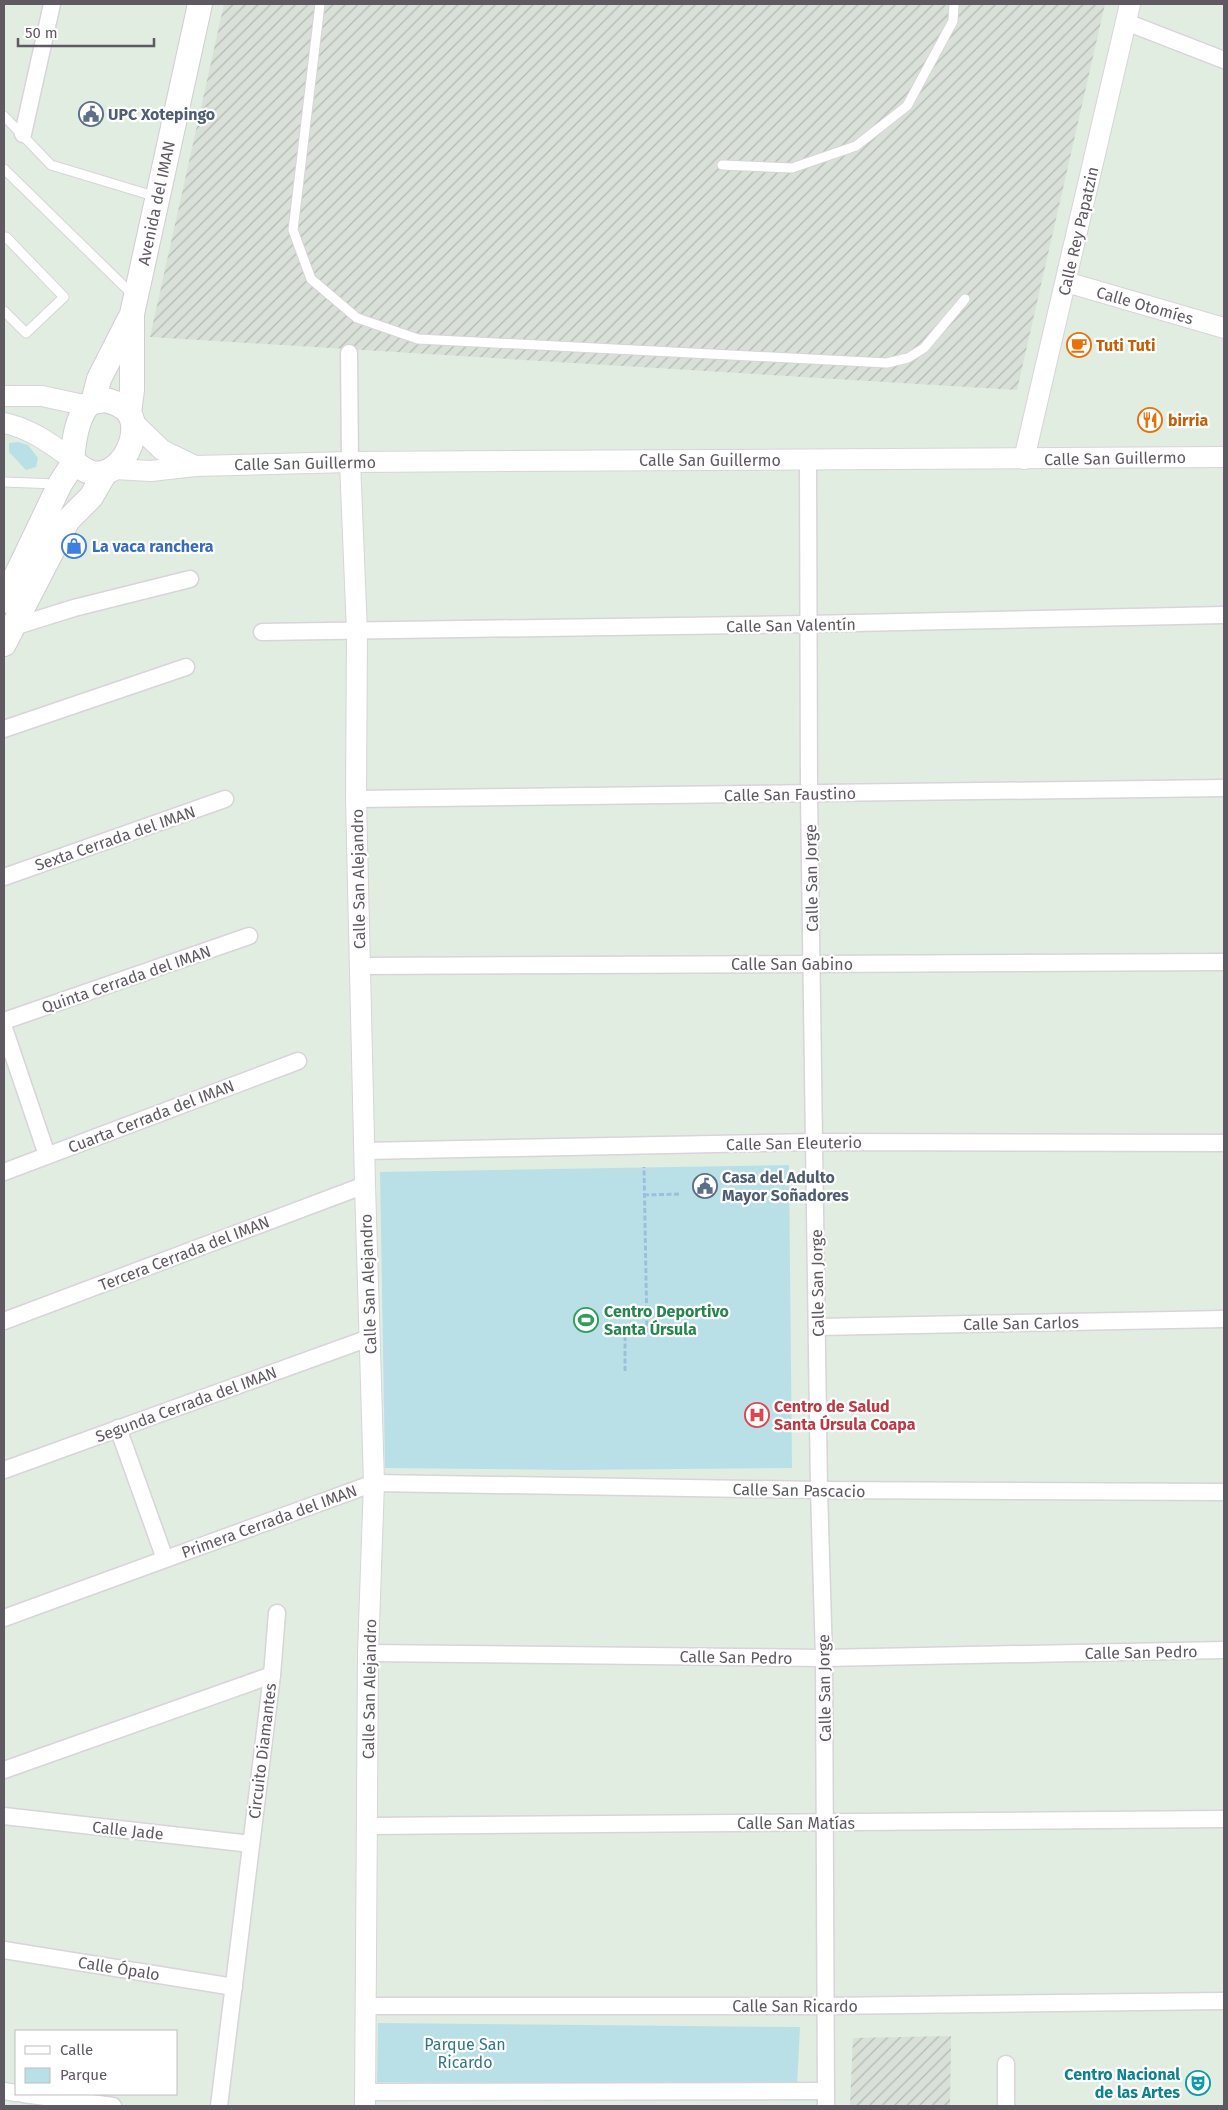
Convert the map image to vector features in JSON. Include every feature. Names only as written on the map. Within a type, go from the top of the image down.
[{"type":"main road","name":"Avenida del IMAN","points":[[130,417],[134,306],[200,4]]},
{"type":"main road","name":"Avenida del IMAN","points":[[90,404],[99,379],[134,306]]},
{"type":"main road","points":[[4,600],[73,461],[74,436],[90,404],[105,400],[117,403],[130,417],[133,433],[123,460],[110,471],[91,497],[68,520],[7,634]]},
{"type":"main road","points":[[73,461],[91,473],[110,471]]},
{"type":"street","points":[[23,134],[52,4]]},
{"type":"street","points":[[1128,13],[1224,60]]},
{"type":"street","name":"Calle Rey Papatzin","points":[[1024,459],[1128,13]]},
{"type":"street","name":"Calle Otomíes","points":[[1066,282],[1224,328]]},
{"type":"street","points":[[349,353],[350,462]]},
{"type":"street","points":[[4,396],[42,396],[90,404]]},
{"type":"street","name":"Calle San Guillermo","points":[[130,417],[162,450],[195,466]]},
{"type":"street","points":[[4,423],[23,428],[38,435],[73,461]]},
{"type":"street","name":"Calle San Guillermo","points":[[110,471],[151,471],[195,466],[350,462],[1224,457]]},
{"type":"street","name":"Calle San Jorge","points":[[808,460],[809,794],[816,1142],[819,1490],[824,1658],[826,2099]]},
{"type":"street","name":"Calle San Alejandro","points":[[350,462],[357,632],[356,799],[374,1483],[368,1652],[365,2099]]},
{"type":"street","points":[[7,634],[74,608],[190,579]]},
{"type":"street","name":"Calle San Valentín","points":[[262,632],[357,632],[1224,615]]},
{"type":"street","points":[[7,728],[186,667]]},
{"type":"street","name":"Calle San Faustino","points":[[356,799],[1224,788]]},
{"type":"street","name":"Sexta Cerrada del IMAN","points":[[4,877],[225,798]]},
{"type":"street","name":"Quinta Cerrada del IMAN","points":[[4,1021],[249,936]]},
{"type":"street","name":"Calle San Gabino","points":[[360,966],[1224,962]]},
{"type":"street","points":[[4,1028],[47,1155]]},
{"type":"street","name":"Cuarta Cerrada del IMAN","points":[[4,1172],[298,1060]]},
{"type":"street","name":"Calle San Eleuterio","points":[[364,1151],[816,1142],[1224,1143]]},
{"type":"street","name":"Tercera Cerrada del IMAN","points":[[4,1321],[365,1185]]},
{"type":"street","name":"Calle San Carlos","points":[[818,1326],[1224,1319]]},
{"type":"street","name":"Segunda Cerrada del IMAN","points":[[4,1470],[369,1338]]},
{"type":"street","name":"Primera Cerrada del IMAN","points":[[118,1428],[165,1559]]},
{"type":"street","name":"Calle San Pascacio","points":[[374,1483],[819,1490],[1224,1492]]},
{"type":"street","name":"Primera Cerrada del IMAN","points":[[4,1618],[374,1483]]},
{"type":"street","points":[[272,1675],[277,1613]]},
{"type":"street","name":"Calle San Pedro","points":[[368,1652],[824,1658],[1224,1650]]},
{"type":"street","name":"Circuito Diamantes","points":[[4,1770],[272,1675],[219,2106]]},
{"type":"street","name":"Calle Jade","points":[[4,1816],[251,1844]]},
{"type":"street","name":"Calle San Matías","points":[[367,1826],[1224,1819]]},
{"type":"street","name":"Calle Ópalo","points":[[4,1950],[234,1986]]},
{"type":"street","name":"Calle San Ricardo","points":[[365,2006],[825,2006],[1224,2002]]},
{"type":"street","points":[[1006,2064],[1006,2106]]},
{"type":"street","points":[[30,2095],[112,2106]]},
{"type":"street","points":[[365,2099],[826,2099]]},
{"type":"lane","points":[[320,4],[293,230],[311,279],[357,318],[418,339],[887,363],[908,358],[924,348],[965,299]]},
{"type":"lane","points":[[722,165],[792,168],[856,146],[906,106],[953,21],[954,4]]},
{"type":"lane","points":[[4,116],[51,165],[157,197]]},
{"type":"lane","points":[[4,169],[134,306]]},
{"type":"lane","points":[[4,239],[6,237],[64,297],[26,333],[4,311]]},
{"type":"lane","points":[[4,482],[60,484]]},
{"type":"path","points":[[626,1371],[625,1332],[647,1332],[644,1167]]},
{"type":"path","points":[[644,1195],[680,1194]]},
{"type":"shaded area","points":[[224,4],[1105,4],[1017,390],[150,337]]},
{"type":"shaded area","points":[[951,2036],[950,2106],[850,2106],[853,2038]]},
{"type":"green space","points":[[18,442],[28,445],[38,458],[36,467],[26,470],[9,452],[9,443]]},
{"type":"green space","name":"Centro Deportivo Santa Úrsula","points":[[789,1165],[792,1468],[570,1470],[385,1468],[380,1172]]},
{"type":"green space","name":"Parque San Ricardo","points":[[378,2023],[800,2027],[797,2085],[377,2082]]},
{"type":"place","name":"UPC Xotepingo","points":[[91,114]]},
{"type":"place","name":"Tuti Tuti","points":[[1079,345]]},
{"type":"place","name":"birria","points":[[1150,420]]},
{"type":"place","name":"La vaca ranchera","points":[[74,546]]},
{"type":"place","name":"Casa del Adulto Mayor Soñadores","points":[[705,1186]]},
{"type":"place","name":"Centro Deportivo Santa Úrsula","points":[[586,1320]]},
{"type":"place","name":"Centro de Salud Santa Úrsula Coapa","points":[[757,1415]]},
{"type":"place","name":"Centro Nacional de las Artes","points":[[1198,2083]]}]
